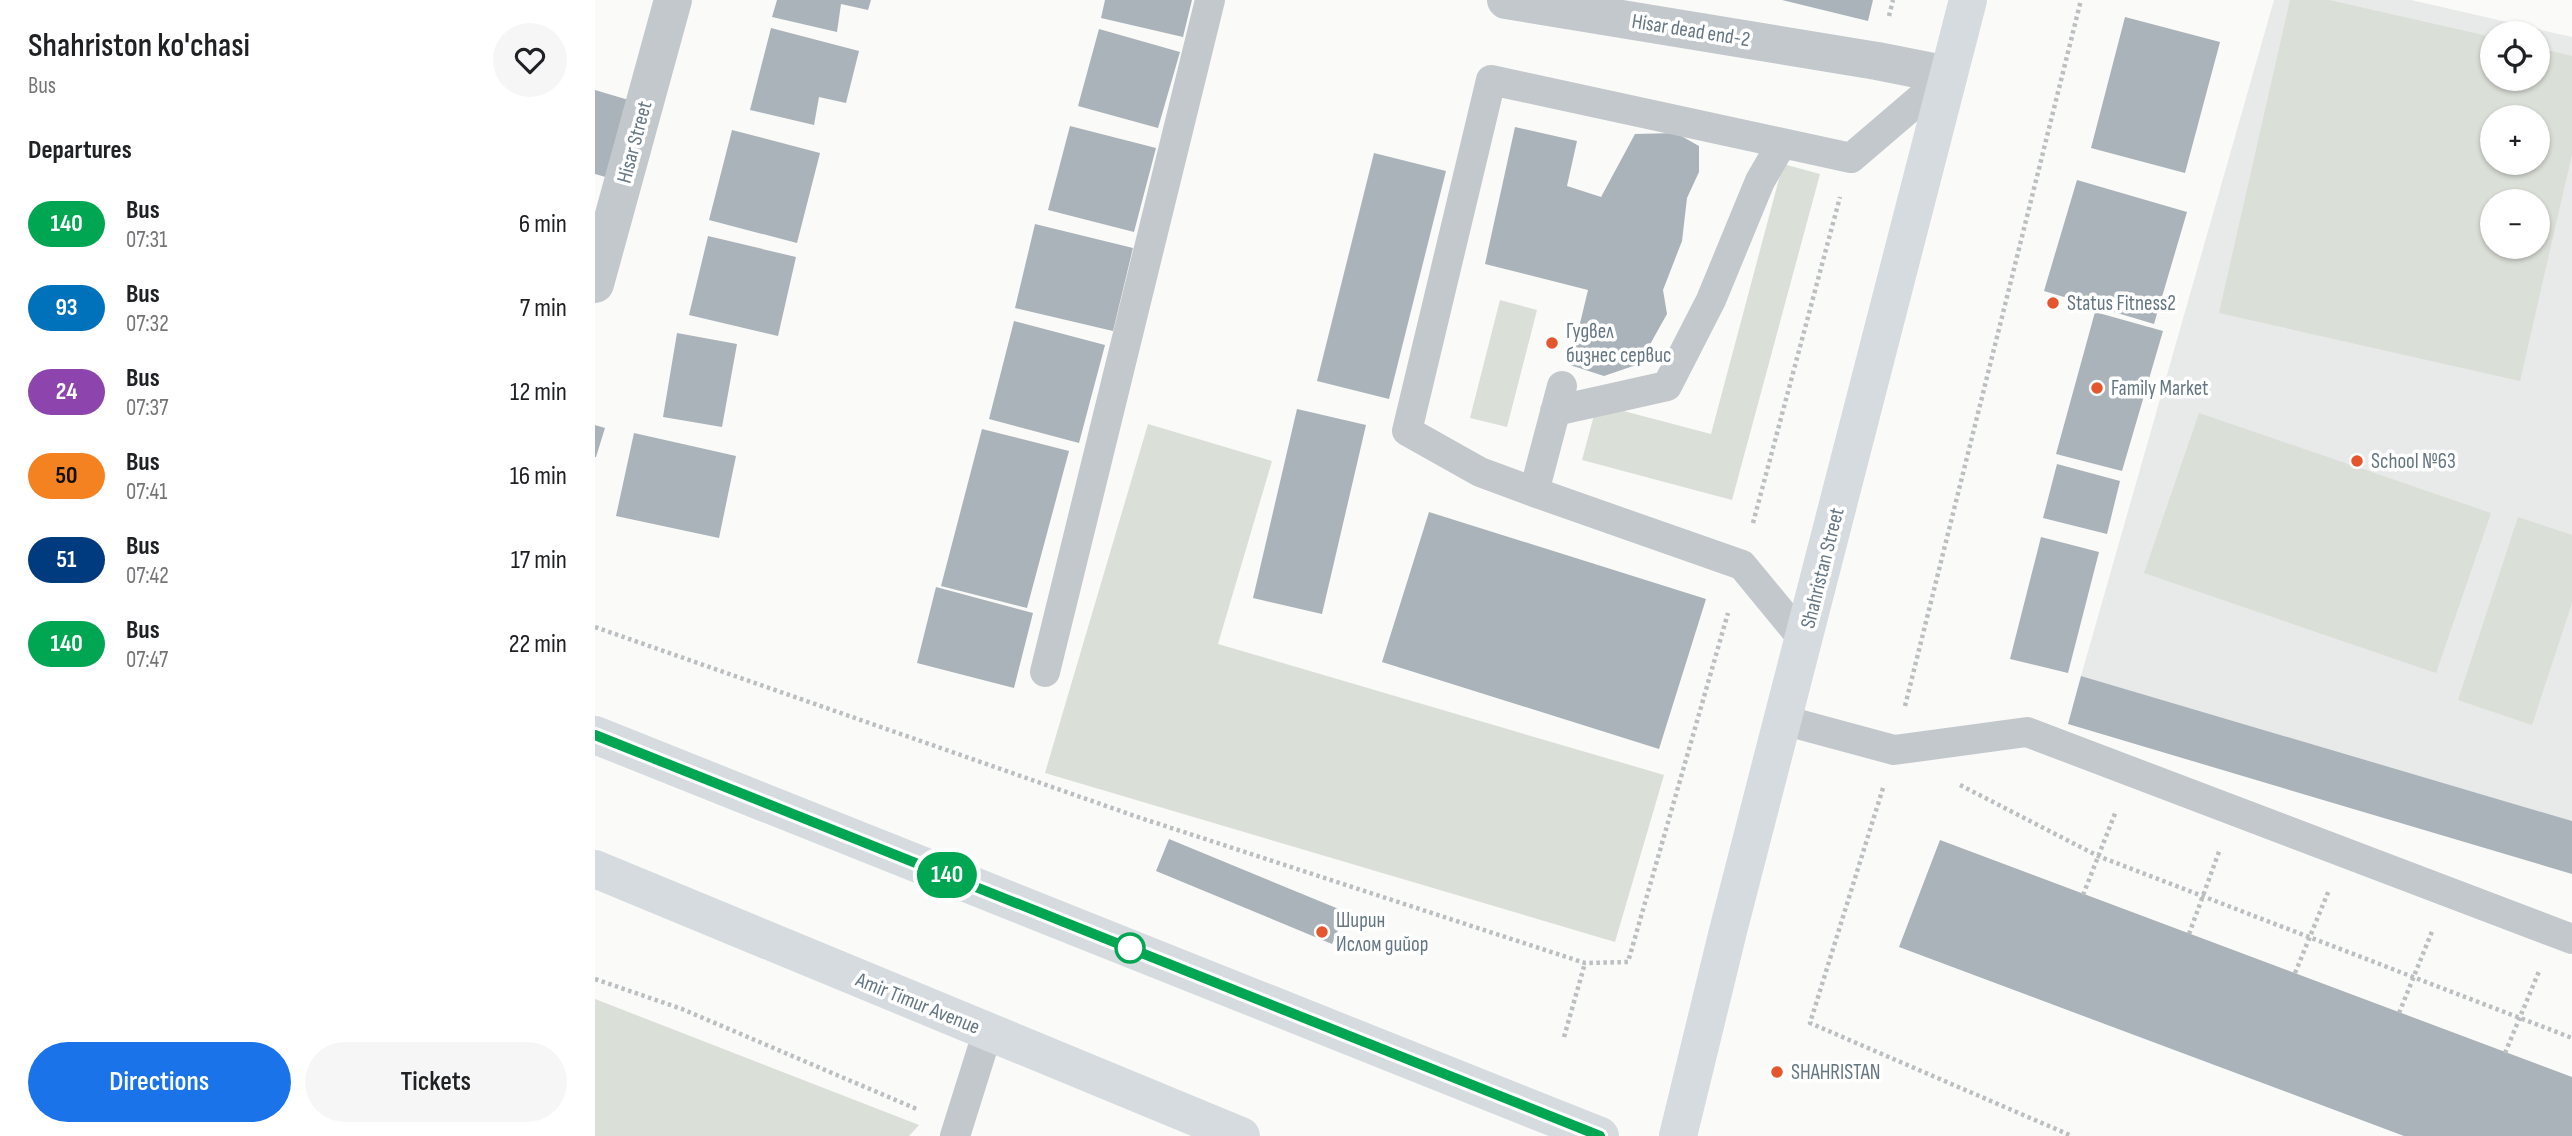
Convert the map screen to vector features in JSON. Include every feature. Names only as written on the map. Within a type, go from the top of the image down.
[{"type":"main road","name":"Shahristan Street","points":[[1678,1136],[1968,0]]},
{"type":"main road","points":[[595,735],[1600,1136]]},
{"type":"main road","name":"Amir Timur Avenue","points":[[595,869],[1241,1136]]},
{"type":"street","name":"Hisar Street","points":[[595,284],[673,0]]},
{"type":"street","name":"Hisar dead end-2","points":[[1506,0],[1948,75]]},
{"type":"lane","points":[[1045,672],[1210,0]]},
{"type":"lane","points":[[1803,639],[1742,565],[1480,472],[1407,431],[1491,80],[1617,115],[1782,143],[1851,158],[1948,75]]},
{"type":"lane","points":[[1534,492],[1559,398],[1667,386],[1711,300],[1761,181],[1782,143]]},
{"type":"lane","points":[[1783,720],[1894,750],[2027,732],[2564,935]]},
{"type":"lane","points":[[956,1131],[988,1031]]},
{"type":"path","points":[[2071,1136],[1810,1023],[1894,750],[2081,0]]},
{"type":"path","points":[[595,627],[1169,828],[1585,963],[1628,962]]},
{"type":"path","points":[[1894,750],[2098,856],[2572,1038]]},
{"type":"path","points":[[2083,895],[2131,772]]},
{"type":"path","points":[[2189,934],[2235,811]]},
{"type":"path","points":[[1150,821],[1169,828]]},
{"type":"path","points":[[2295,973],[2345,852]]},
{"type":"path","points":[[2399,1013],[2449,892]]},
{"type":"path","points":[[2505,1053],[2519,1018],[2564,935]]},
{"type":"path","points":[[1564,1037],[1585,963]]},
{"type":"path","points":[[595,979],[682,1009],[956,1131]]},
{"type":"shaded area","name":"School №63","points":[[2274,0],[2411,0],[2502,21],[2480,21],[2480,91],[2550,91],[2550,32],[2572,37],[2572,821],[2081,676]]},
{"type":"shaded area","points":[[2290,0],[2329,0],[2480,34],[2480,91],[2550,91],[2550,51],[2572,56],[2572,154],[2550,250],[2550,189],[2480,189],[2480,259],[2548,259],[2520,381],[2219,313]]},
{"type":"shaded area","points":[[1783,164],[1820,174],[1732,500],[1582,460],[1597,404],[1711,434]]},
{"type":"shaded area","points":[[1500,300],[1537,310],[1507,427],[1470,418]]},
{"type":"shaded area","points":[[2199,413],[2491,513],[2436,673],[2144,573]]},
{"type":"shaded area","points":[[1148,424],[1272,461],[1218,644],[1664,775],[1615,942],[1045,773]]},
{"type":"shaded area","points":[[2518,517],[2572,535],[2572,603],[2532,725],[2458,700]]},
{"type":"shaded area","points":[[595,999],[919,1125],[909,1136],[595,1136]]},
{"type":"building","points":[[777,0],[871,0],[868,10],[841,4],[837,32],[772,17]]},
{"type":"building","points":[[1105,0],[1192,0],[1183,37],[1101,18]]},
{"type":"building","points":[[1782,0],[1873,0],[1868,21]]},
{"type":"building","points":[[2125,17],[2220,42],[2185,173],[2091,148]]},
{"type":"building","points":[[771,28],[859,51],[846,103],[819,97],[814,125],[750,110]]},
{"type":"building","points":[[1099,29],[1180,52],[1158,128],[1078,106]]},
{"type":"building","points":[[595,90],[632,101],[609,178],[595,174]]},
{"type":"building","points":[[1070,126],[1156,148],[1134,232],[1048,210]]},
{"type":"building","points":[[1515,127],[1577,141],[1567,186],[1601,197],[1635,134],[1676,133],[1699,146],[1699,172],[1687,198],[1682,241],[1663,290],[1667,314],[1639,364],[1604,376],[1570,365],[1588,290],[1485,264]]},
{"type":"building","points":[[732,130],[820,153],[797,243],[709,220]]},
{"type":"building","points":[[1374,153],[1446,171],[1389,399],[1317,381]]},
{"type":"building","points":[[2077,180],[2187,212],[2154,324],[2044,291]]},
{"type":"building","points":[[1035,224],[1133,248],[1113,331],[1015,308]]},
{"type":"building","points":[[708,236],[796,257],[778,336],[689,315]]},
{"type":"building","points":[[2095,312],[2163,331],[2122,471],[2056,454]]},
{"type":"building","points":[[1014,321],[1105,345],[1079,443],[989,419]]},
{"type":"building","points":[[677,333],[737,344],[722,427],[663,417]]},
{"type":"building","points":[[1297,409],[1366,425],[1322,614],[1253,598]]},
{"type":"building","points":[[595,425],[605,428],[596,457],[595,457]]},
{"type":"building","points":[[982,429],[1069,451],[1027,608],[941,586]]},
{"type":"building","points":[[634,433],[736,456],[719,538],[616,516]]},
{"type":"building","points":[[2057,464],[2120,481],[2107,534],[2043,518]]},
{"type":"building","points":[[1429,512],[1706,599],[1659,749],[1382,662]]},
{"type":"building","points":[[2041,537],[2099,552],[2068,673],[2010,659]]},
{"type":"building","points":[[936,587],[1033,613],[1014,688],[917,663]]},
{"type":"building","points":[[2081,676],[2572,821],[2572,874],[2068,724]]},
{"type":"building","points":[[1169,839],[1346,912],[1332,944],[1156,871]]},
{"type":"building","points":[[1940,840],[2572,1077],[2572,1136],[2404,1136],[1899,947]]},
{"type":"bus line","name":"140","points":[[595,735],[1600,1136]]},
{"type":"place","name":"Status Fitness2","points":[[2053,303]]},
{"type":"place","name":"Гудвел бизнес сервис","points":[[1552,343]]},
{"type":"place","name":"Family Market","points":[[2097,388]]},
{"type":"place","name":"School №63","points":[[2357,461]]},
{"type":"place","name":"Ширин Ислом дийор","points":[[1322,932]]},
{"type":"place","name":"SHAHRISTAN","points":[[1777,1072]]}]
